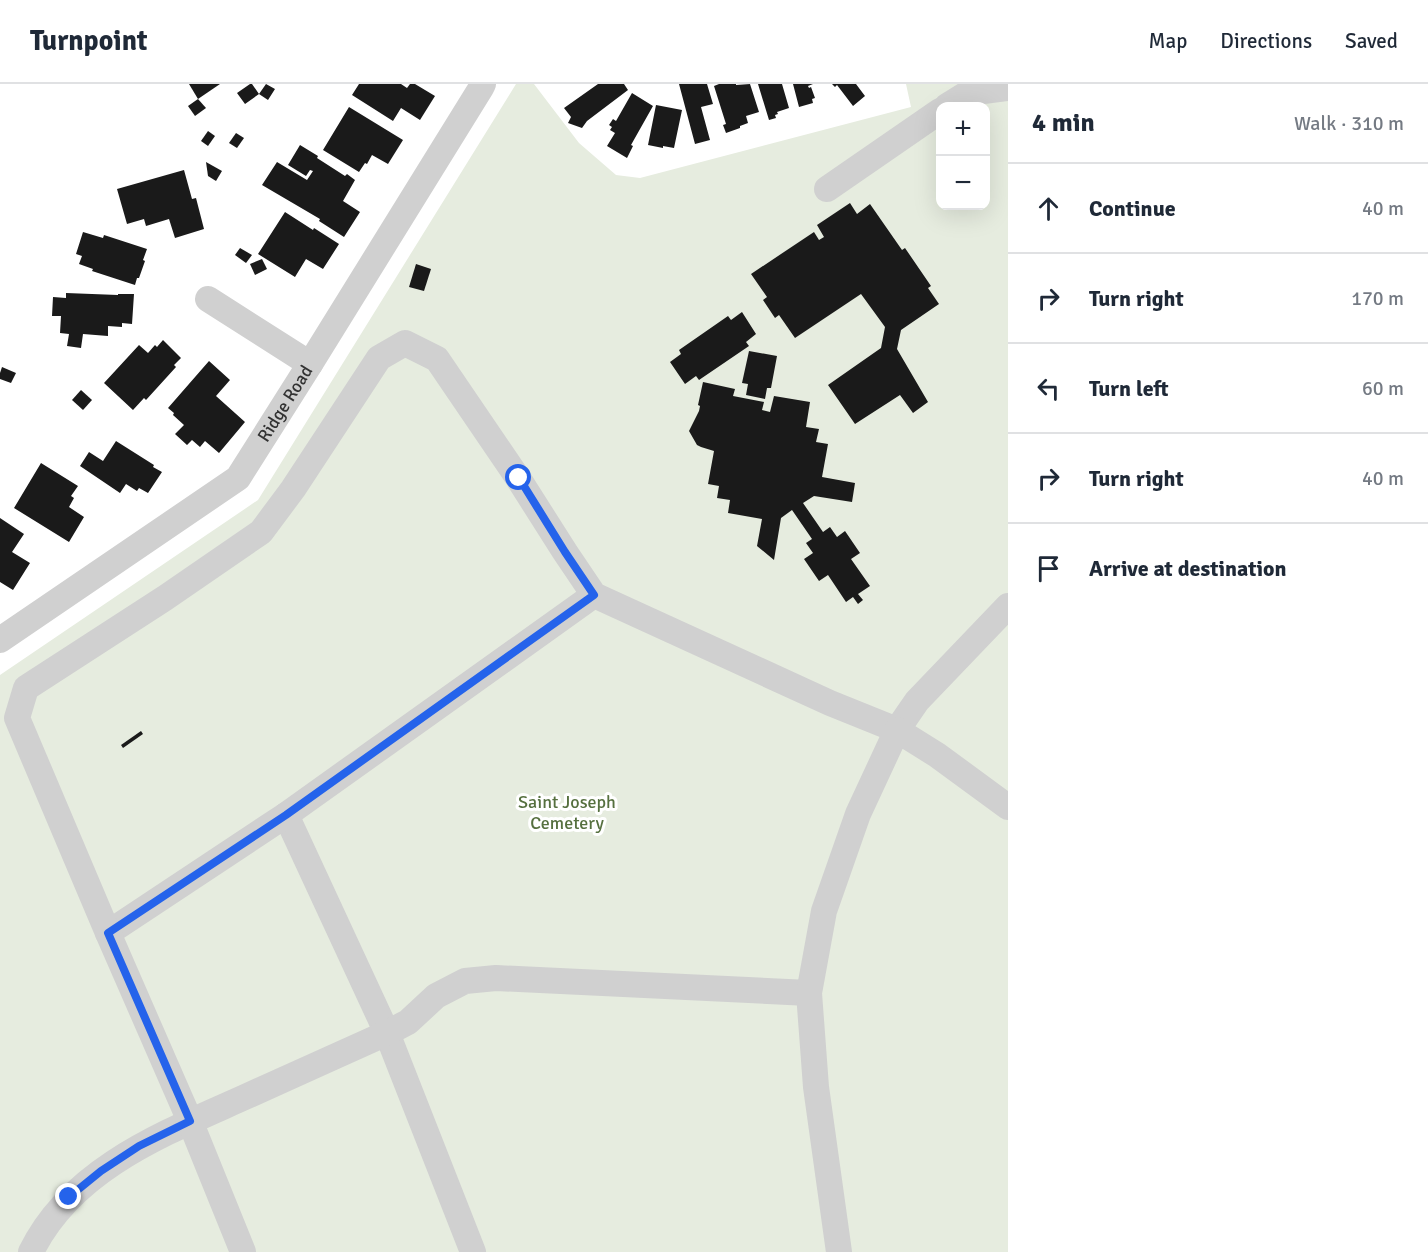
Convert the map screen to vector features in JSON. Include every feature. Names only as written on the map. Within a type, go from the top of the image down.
[{"type":"street","name":"Ridge Road","points":[[0,640],[238,478],[483,84]]},
{"type":"street","points":[[953,102],[968,93],[1008,88]]},
{"type":"street","points":[[827,189],[936,114]]},
{"type":"street","points":[[208,299],[310,364]]},
{"type":"street","points":[[243,1252],[190,1121],[17,718],[27,688],[261,532],[293,489],[379,357],[405,343],[437,359],[519,478],[594,595],[830,703],[897,730],[937,755],[1008,807]]},
{"type":"street","points":[[108,933],[286,815],[594,595]]},
{"type":"street","points":[[838,1252],[816,1087],[809,993],[824,911],[858,814],[897,730],[917,701],[1008,606]]},
{"type":"street","points":[[286,815],[387,1033],[473,1252]]},
{"type":"street","points":[[31,1252],[40,1233],[69,1197],[101,1171],[139,1146],[387,1033],[408,1022],[436,996],[465,981],[496,978],[809,993]]},
{"type":"green space","name":"Saint Joseph Cemetery","points":[[516,84],[534,84],[579,143],[616,175],[640,178],[911,107],[906,84],[1008,84],[1008,1252],[0,1252],[0,675],[258,500]]},
{"type":"building","points":[[189,84],[220,84],[198,99]]},
{"type":"building","points":[[250,84],[259,94],[245,104],[237,93]]},
{"type":"building","points":[[266,84],[275,89],[268,100],[259,94]]},
{"type":"building","points":[[359,84],[401,84],[407,88],[410,84],[415,84],[435,96],[420,120],[401,108],[393,121],[352,95]]},
{"type":"building","points":[[598,84],[624,84],[628,90],[587,121],[582,128],[568,123],[571,117],[564,108]]},
{"type":"building","points":[[679,84],[707,84],[713,104],[701,107],[710,140],[695,144]]},
{"type":"building","points":[[750,84],[759,112],[746,116],[748,123],[726,133],[723,125],[726,124],[714,86]]},
{"type":"building","points":[[758,84],[782,84],[789,108],[777,112],[776,118],[769,120]]},
{"type":"building","points":[[793,84],[813,84],[808,86],[811,87],[815,98],[812,99],[813,103],[799,107]]},
{"type":"building","points":[[832,84],[856,84],[865,96],[853,106],[837,85],[835,87]]},
{"type":"building","points":[[632,93],[653,106],[631,145],[633,146],[627,158],[607,146],[615,133],[610,130],[612,127],[609,125],[613,119],[616,121]]},
{"type":"building","points":[[198,99],[206,108],[195,116],[188,106]]},
{"type":"building","points":[[656,105],[682,110],[674,148],[648,145]]},
{"type":"building","points":[[349,107],[403,140],[388,164],[372,155],[359,172],[323,150]]},
{"type":"building","points":[[208,131],[215,136],[208,146],[201,141]]},
{"type":"building","points":[[236,133],[244,138],[237,148],[229,143]]},
{"type":"building","points":[[300,145],[345,176],[347,174],[355,180],[343,201],[360,212],[344,237],[319,221],[320,219],[262,185],[277,162],[307,180],[313,171],[310,170],[306,176],[288,165]]},
{"type":"building","points":[[206,162],[222,171],[216,181],[208,176]]},
{"type":"building","points":[[184,170],[192,199],[196,198],[204,229],[175,238],[169,219],[146,226],[144,219],[127,224],[117,189]]},
{"type":"building","points":[[850,203],[857,214],[870,204],[902,250],[905,248],[931,286],[928,288],[939,304],[901,330],[897,349],[928,402],[913,413],[900,395],[855,424],[828,385],[881,348],[885,327],[861,294],[795,338],[779,315],[775,318],[763,300],[767,297],[751,274],[814,232],[819,240],[824,237],[817,225]]},
{"type":"building","points":[[285,212],[339,244],[323,269],[306,259],[295,277],[258,254]]},
{"type":"building","points":[[83,232],[103,238],[104,235],[147,249],[143,260],[145,261],[135,285],[92,271],[93,269],[79,264],[82,256],[76,254]]},
{"type":"building","points":[[240,248],[252,255],[246,263],[235,255]]},
{"type":"building","points":[[262,259],[267,269],[255,275],[250,264]]},
{"type":"building","points":[[416,264],[431,269],[424,291],[409,287]]},
{"type":"building","points":[[66,293],[134,294],[132,324],[122,323],[122,327],[108,326],[108,336],[83,334],[81,348],[67,346],[69,334],[60,333],[61,316],[52,316],[53,297],[66,298]]},
{"type":"building","points":[[742,312],[756,334],[746,342],[749,346],[699,380],[696,376],[685,384],[670,362],[681,354],[679,350],[728,316],[731,320]]},
{"type":"building","points":[[163,340],[181,358],[174,365],[176,367],[146,400],[144,398],[133,410],[104,383],[139,345],[148,353]]},
{"type":"building","points":[[749,351],[777,356],[771,388],[767,388],[765,399],[746,395],[748,384],[742,383]]},
{"type":"building","points":[[209,361],[230,380],[216,396],[245,422],[219,453],[205,441],[200,447],[192,440],[187,445],[175,434],[184,425],[168,408]]},
{"type":"building","points":[[2,367],[16,373],[11,383],[0,379]]},
{"type":"building","points":[[703,382],[735,389],[733,396],[764,402],[762,410],[770,412],[774,396],[810,402],[806,427],[819,429],[816,442],[828,444],[822,477],[855,483],[852,502],[814,496],[803,503],[823,532],[830,527],[837,537],[845,531],[860,553],[851,559],[870,586],[858,594],[863,600],[858,604],[853,597],[846,602],[828,575],[819,581],[804,559],[813,553],[806,543],[812,539],[792,510],[781,518],[774,560],[757,546],[762,519],[728,513],[730,500],[717,498],[719,486],[708,484],[714,451],[697,445],[689,431],[699,411],[700,406],[698,405]]},
{"type":"building","points":[[81,390],[92,400],[83,410],[72,400]]},
{"type":"building","points":[[116,441],[162,472],[148,493],[139,488],[137,491],[126,484],[120,493],[80,466],[89,452],[103,461]]},
{"type":"building","points":[[41,463],[78,486],[71,496],[74,498],[69,507],[84,517],[69,542],[14,508]]},
{"type":"building","points":[[0,518],[24,534],[12,552],[30,563],[13,590],[0,582]]},
{"type":"building","points":[[141,731],[143,734],[123,748],[121,745]]},
{"type":"route","points":[[69,1197],[101,1171],[139,1146],[190,1121],[108,933],[286,815],[594,595],[519,478]]}]
